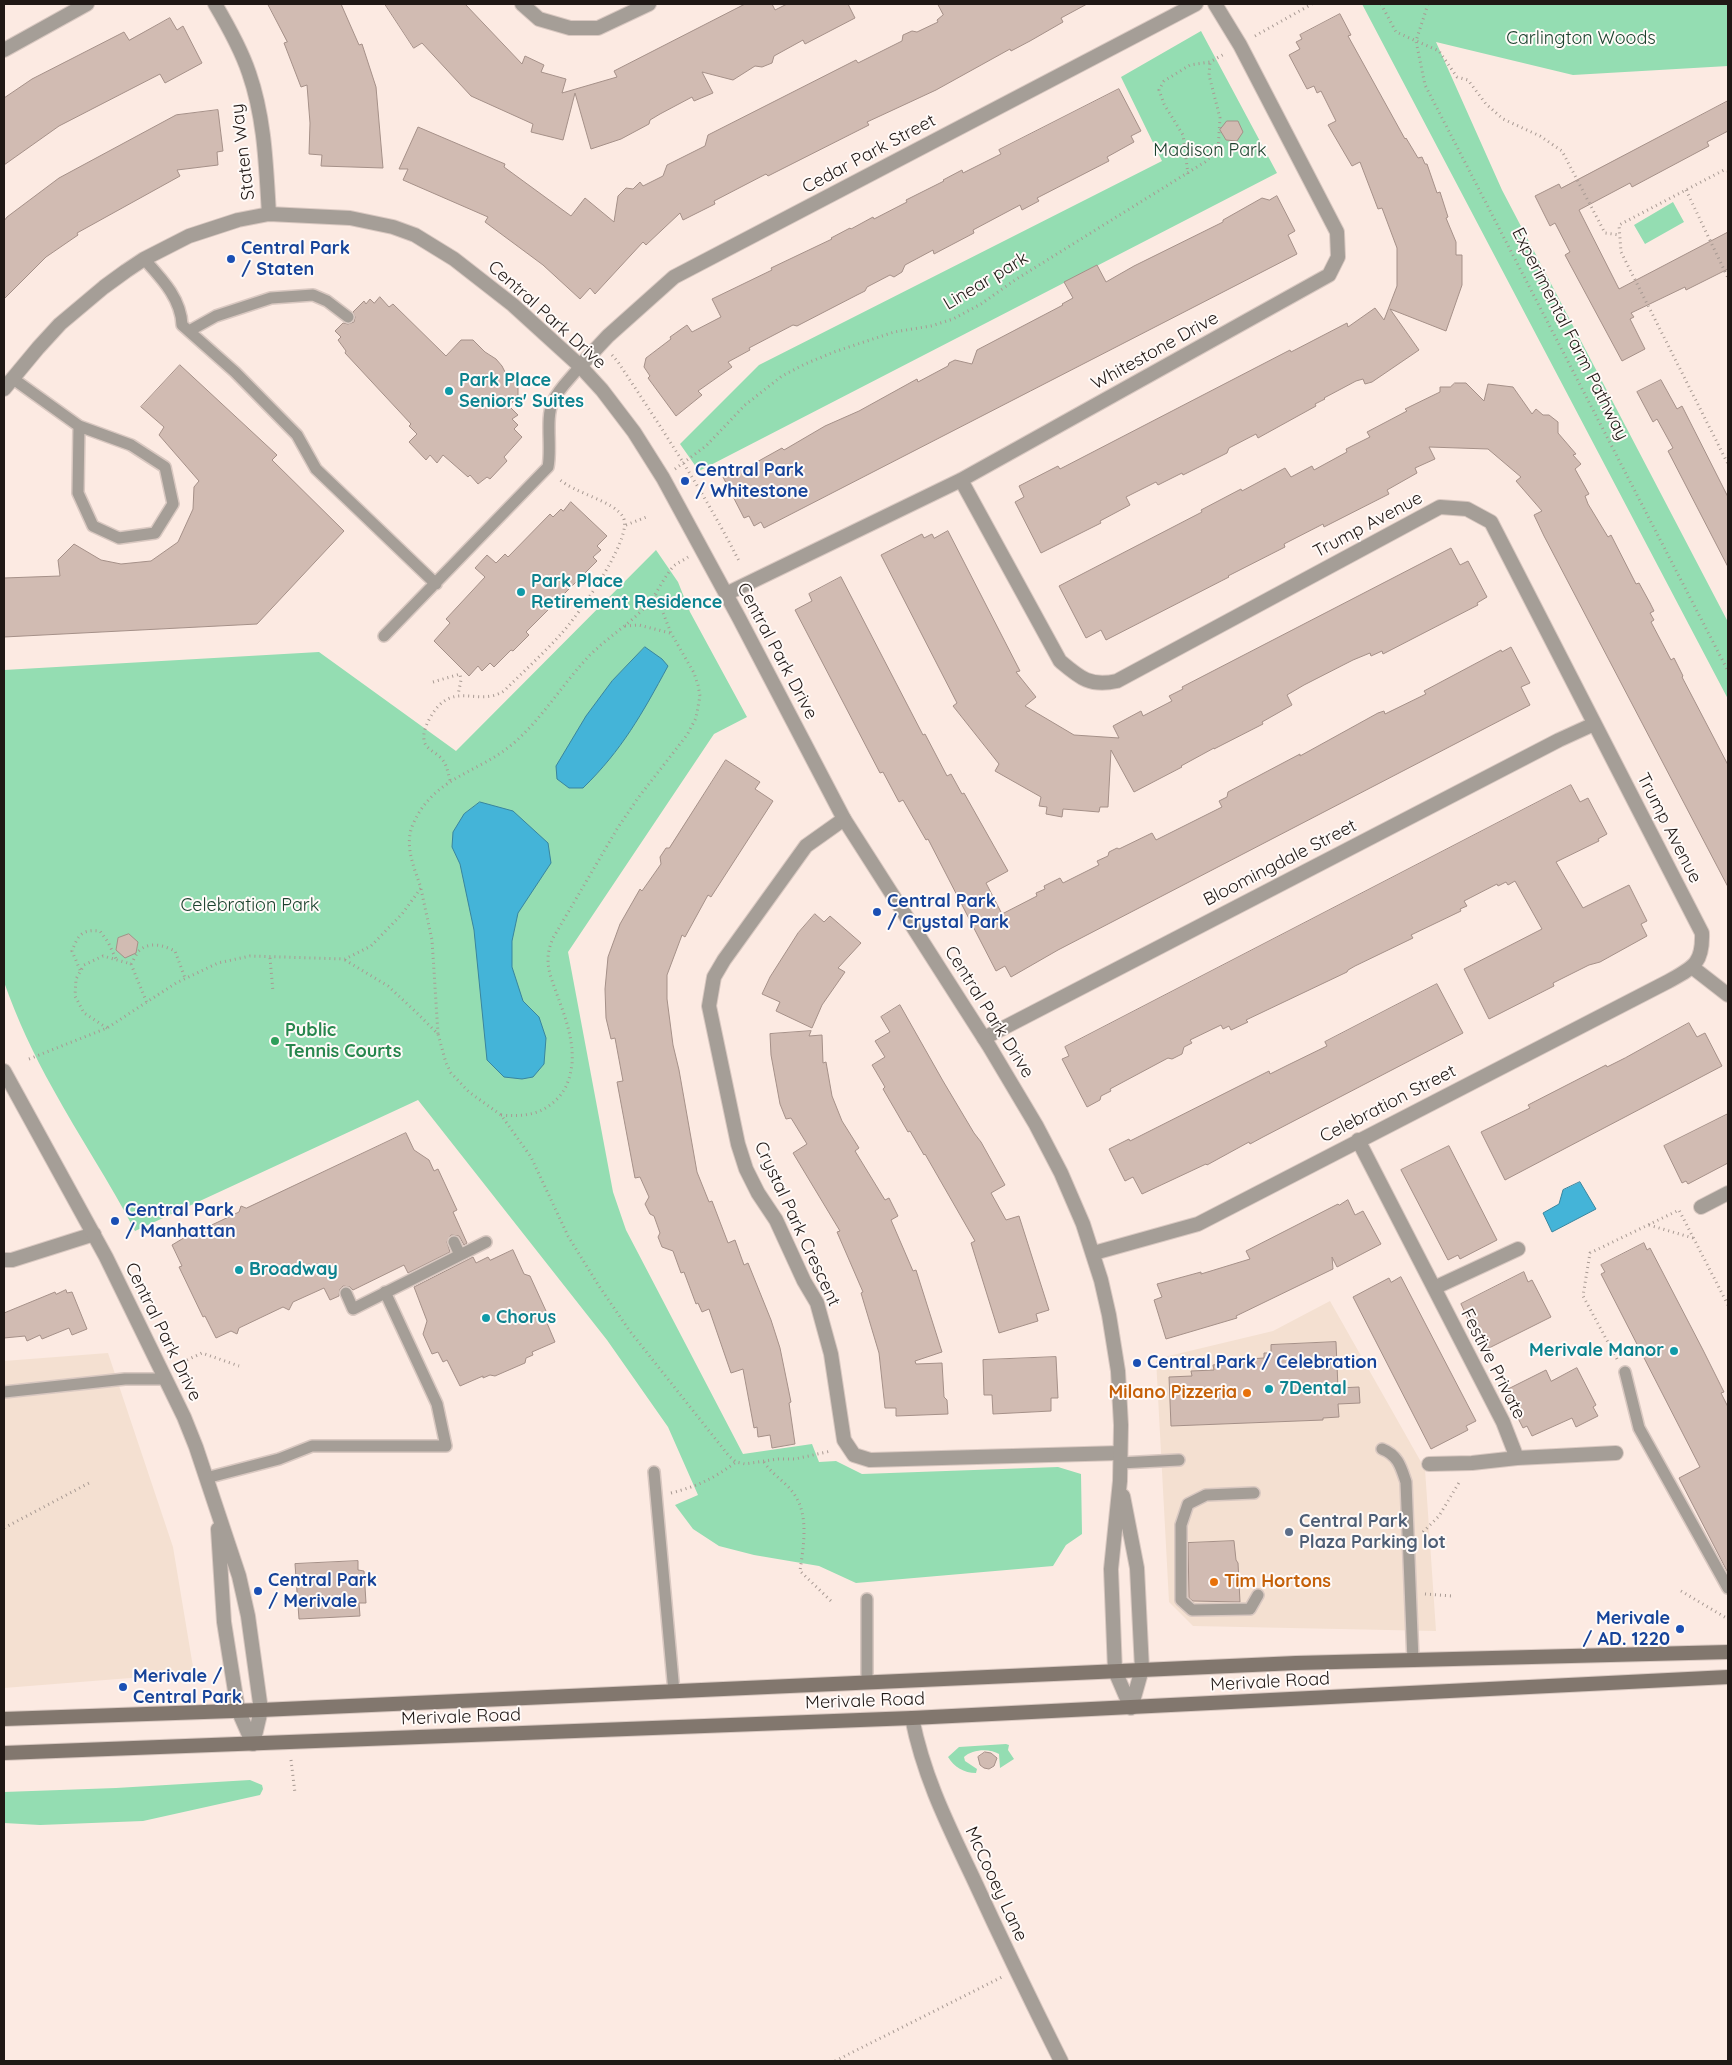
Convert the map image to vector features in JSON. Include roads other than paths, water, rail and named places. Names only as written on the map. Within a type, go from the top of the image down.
[{"type":"main road","name":"Merivale Road","points":[[4,1719],[674,1692],[1306,1662],[1413,1661],[1728,1652]]},
{"type":"main road","name":"Merivale Road","points":[[4,1754],[912,1718],[1728,1677]]},
{"type":"street","points":[[4,50],[86,4]]},
{"type":"street","name":"Staten Way","points":[[215,4],[231,32],[249,72],[260,114],[265,145],[269,214]]},
{"type":"street","points":[[522,4],[539,19],[570,28],[598,28],[649,4]]},
{"type":"street","name":"Cedar Park Street","points":[[580,366],[601,343],[674,277],[1196,4]]},
{"type":"street","name":"Whitestone Drive","points":[[726,594],[961,480],[1329,275],[1338,257],[1337,232],[1240,45],[1215,4]]},
{"type":"street","name":"Central Park Drive","points":[[8,384],[60,324],[104,287],[144,259],[189,236],[269,214],[350,218],[393,227],[415,235],[436,246],[487,283],[534,323],[580,366],[602,390],[634,432],[663,478],[844,819],[984,1038],[1049,1148],[1072,1197],[1094,1253],[1109,1315],[1118,1371],[1120,1481],[1111,1569],[1115,1671],[1131,1708]]},
{"type":"street","name":"Trump Avenue","points":[[961,480],[1060,661],[1082,679],[1104,684],[1117,682],[1440,507],[1467,509],[1491,522],[1702,933],[1702,950],[1692,968]]},
{"type":"street","name":"Bloomingdale Street","points":[[984,1038],[1516,762],[1594,724]]},
{"type":"street","name":"Crystal Park Crescent","points":[[844,819],[806,846],[724,960],[714,977],[709,1006],[738,1144],[746,1169],[758,1193],[776,1220],[804,1281],[817,1303],[831,1354],[841,1428],[848,1449],[860,1458],[881,1461],[1120,1458]]},
{"type":"street","points":[[1692,968],[1728,995]]},
{"type":"street","name":"Celebration Street","points":[[1094,1253],[1198,1224],[1692,968]]},
{"type":"street","name":"Central Park Drive","points":[[4,1071],[94,1234],[184,1417],[239,1576],[248,1616],[261,1710],[253,1744]]},
{"type":"street","name":"Festive Private","points":[[1358,1140],[1502,1422],[1517,1458]]},
{"type":"street","points":[[1701,1207],[1728,1193]]},
{"type":"street","points":[[4,1260],[12,1260],[94,1234]]},
{"type":"street","points":[[1434,1288],[1518,1249]]},
{"type":"street","points":[[1429,1464],[1472,1463],[1517,1458],[1616,1453]]},
{"type":"street","name":"Central Park Drive","points":[[1120,1481],[1137,1568],[1142,1670],[1131,1708]]},
{"type":"street","name":"Central Park Drive","points":[[216,1510],[224,1622],[238,1710],[253,1744]]},
{"type":"street","name":"McCooey Lane","points":[[912,1718],[917,1746],[932,1792],[1061,2061]]},
{"type":"lane","points":[[144,259],[165,282],[182,311],[182,325],[236,372],[297,435],[316,469],[436,584]]},
{"type":"lane","points":[[189,331],[216,316],[271,298],[313,295],[327,301],[348,317]]},
{"type":"lane","points":[[384,636],[548,467],[553,401],[580,366]]},
{"type":"lane","points":[[8,384],[79,426],[131,445],[165,467],[173,504],[155,532],[119,538],[93,526],[78,493],[79,426]]},
{"type":"lane","points":[[454,1242],[460,1255]]},
{"type":"lane","points":[[346,1293],[353,1309],[486,1242]]},
{"type":"lane","points":[[206,1478],[279,1459],[312,1446],[446,1446],[437,1404],[385,1292]]},
{"type":"lane","points":[[1625,1372],[1639,1428],[1728,1588]]},
{"type":"lane","points":[[4,1392],[125,1380],[165,1379]]},
{"type":"lane","points":[[1382,1449],[1392,1453],[1400,1464],[1406,1482],[1413,1661]]},
{"type":"lane","points":[[1120,1458],[1180,1460]]},
{"type":"lane","points":[[654,1472],[674,1692]]},
{"type":"lane","points":[[1254,1493],[1206,1495],[1188,1504],[1181,1525],[1181,1600],[1192,1610],[1250,1609],[1258,1595]]},
{"type":"lane","points":[[867,1599],[867,1683]]},
{"type":"water","points":[[645,647],[662,659],[668,666],[640,716],[609,760],[583,788],[569,788],[557,779],[556,766],[586,716],[612,681]]},
{"type":"water","points":[[480,802],[513,811],[548,843],[551,863],[518,913],[512,941],[512,967],[523,1001],[539,1017],[546,1038],[544,1064],[533,1077],[522,1079],[504,1077],[487,1060],[474,930],[460,864],[452,847],[453,832],[464,814]]},
{"type":"water","points":[[1580,1182],[1596,1209],[1552,1232],[1543,1213],[1559,1204],[1563,1190]]},
{"type":"place","name":"Central Park / Staten","points":[[231,259]]},
{"type":"place","name":"Park Place Seniors' Suites","points":[[449,391]]},
{"type":"place","name":"Central Park / Whitestone","points":[[685,481]]},
{"type":"place","name":"Park Place Retirement Residence","points":[[521,592]]},
{"type":"place","name":"Central Park / Crystal Park","points":[[877,912]]},
{"type":"place","name":"Public Tennis Courts","points":[[275,1041]]},
{"type":"place","name":"Central Park / Manhattan","points":[[115,1221]]},
{"type":"place","name":"Broadway","points":[[239,1270]]},
{"type":"place","name":"Chorus","points":[[486,1318]]},
{"type":"place","name":"Merivale Manor","points":[[1674,1351]]},
{"type":"place","name":"Central Park / Celebration","points":[[1137,1363]]},
{"type":"place","name":"7Dental","points":[[1269,1389]]},
{"type":"place","name":"Milano Pizzeria","points":[[1247,1393]]},
{"type":"place","name":"Central Park Plaza Parking lot","points":[[1289,1532]]},
{"type":"place","name":"Tim Hortons","points":[[1214,1582]]},
{"type":"place","name":"Central Park / Merivale","points":[[258,1591]]},
{"type":"place","name":"Merivale / AD. 1220","points":[[1680,1629]]},
{"type":"place","name":"Merivale / Central Park","points":[[123,1687]]},
{"type":"park label","name":"Carlington Woods","points":[[1581,39]]},
{"type":"park label","name":"Madison Park","points":[[1210,151]]},
{"type":"park label","name":"Celebration Park","points":[[250,906]]}]
